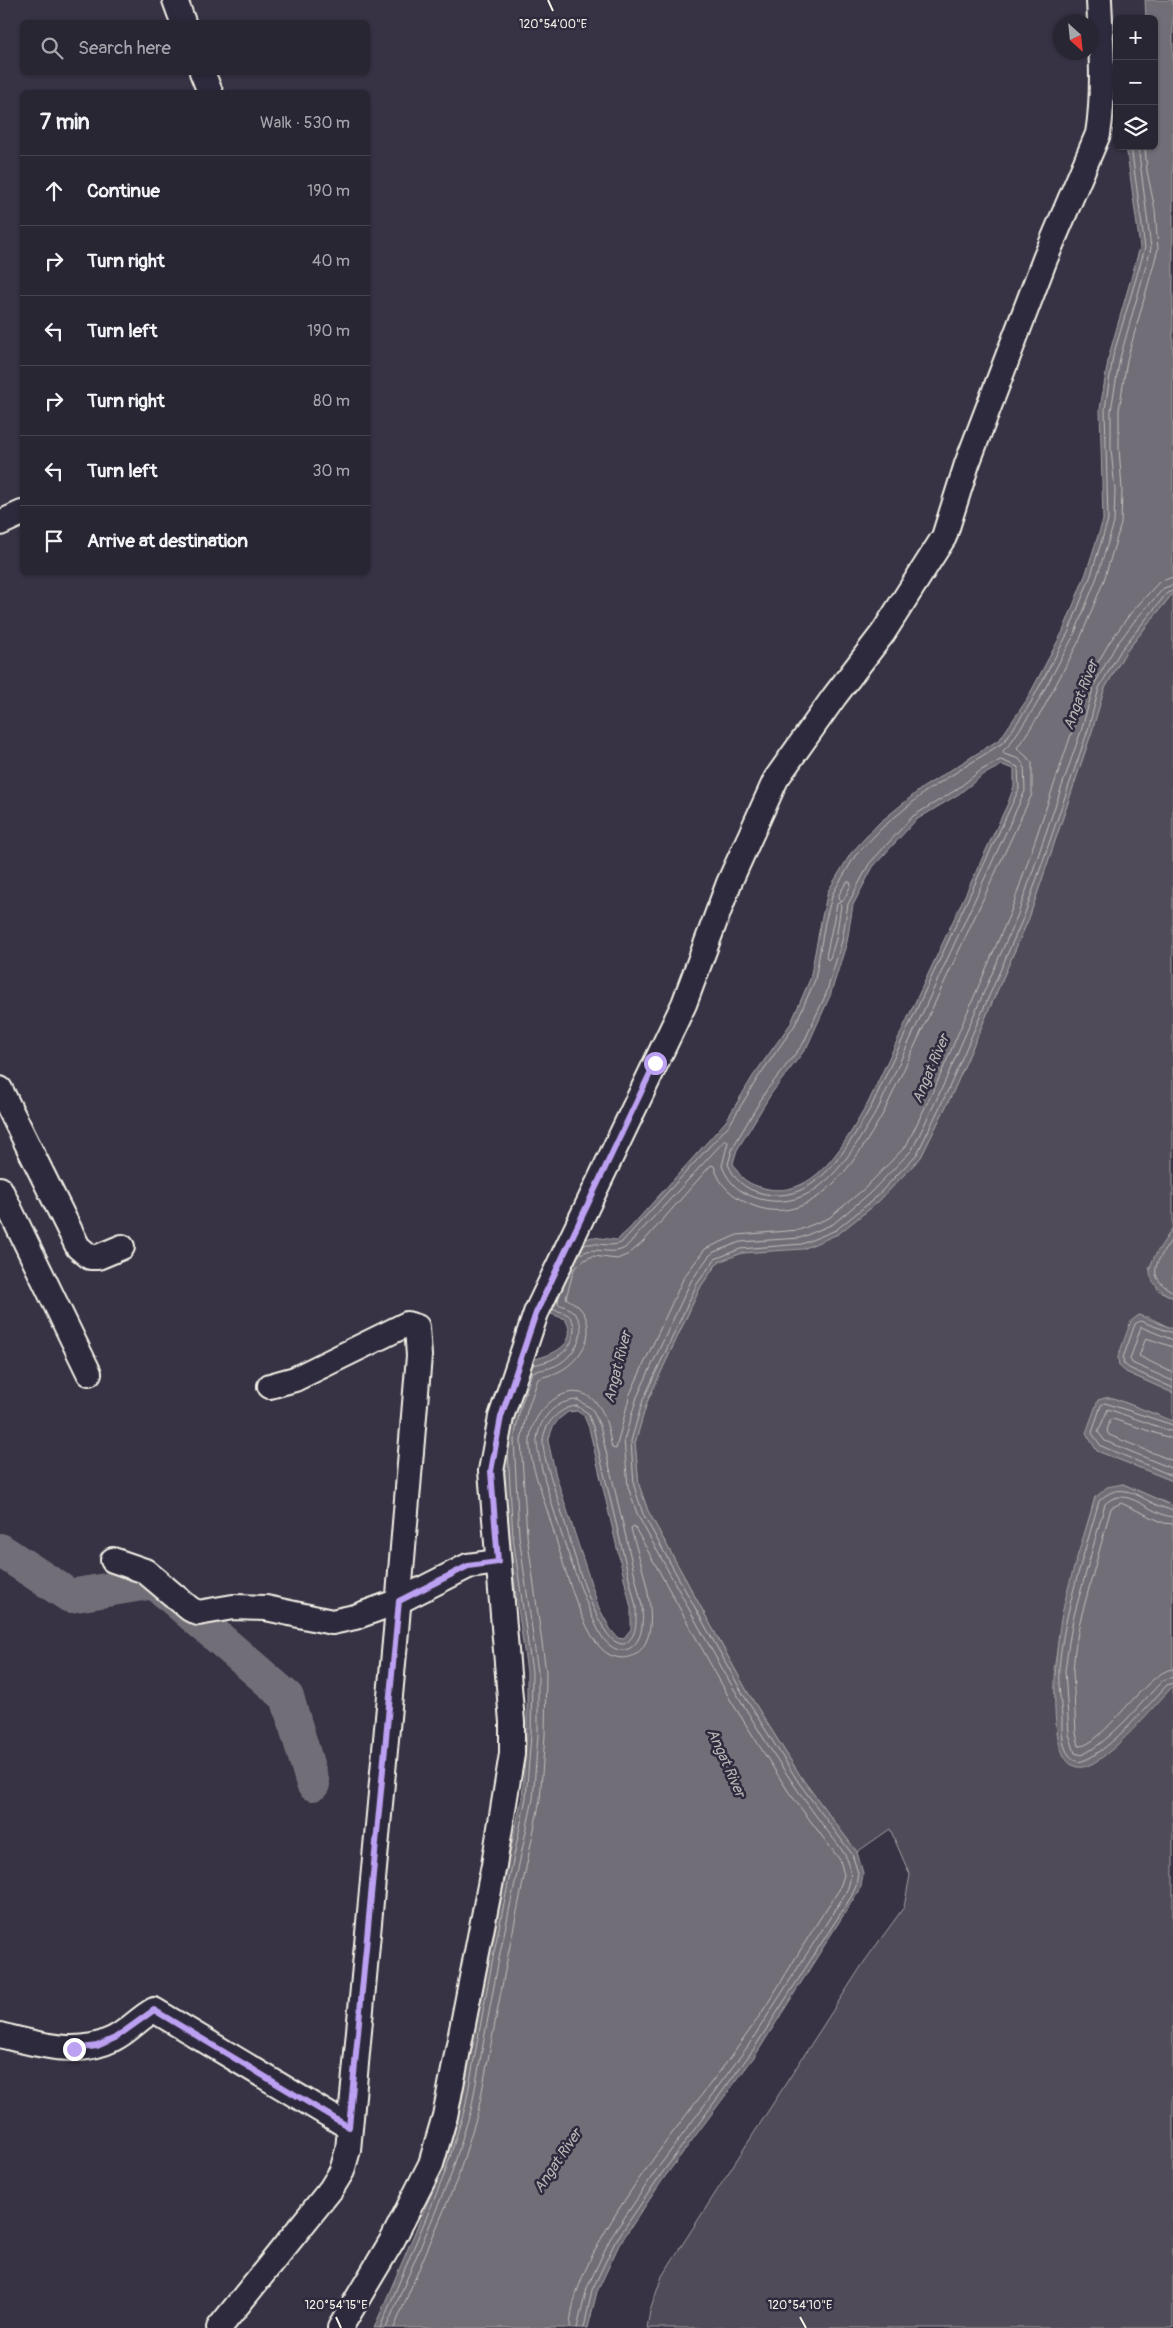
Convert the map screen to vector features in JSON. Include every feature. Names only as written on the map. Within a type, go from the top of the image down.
[{"type":"street","points":[[175,0],[182,20]]},
{"type":"street","points":[[340,2328],[392,2239],[431,2164],[445,2116],[494,1865],[512,1754],[511,1712],[491,1471],[501,1417],[536,1313],[684,1004],[728,883],[776,780],[834,697],[883,632],[944,537],[967,464],[1045,259],[1098,134],[1102,90],[1100,0]]},
{"type":"street","points":[[203,75],[209,90]]},
{"type":"street","points":[[0,523],[20,514]]},
{"type":"street","points":[[0,1089],[78,1247],[90,1257],[98,1257],[122,1247]]},
{"type":"street","points":[[0,1190],[90,1373]]},
{"type":"street","points":[[219,2328],[331,2189],[342,2171],[348,2150],[399,1601],[419,1356],[417,1327],[407,1324],[295,1378],[270,1386]]},
{"type":"street","points":[[113,1560],[145,1571],[190,1609],[198,1613],[233,1607],[266,1608],[332,1622],[355,1617],[399,1601],[468,1566],[498,1562]]},
{"type":"street","points":[[0,2035],[38,2045],[74,2049],[97,2046],[115,2038],[154,2010],[349,2127]]},
{"type":"shaded area","points":[[1173,593],[1173,1227],[1149,1268],[1158,1290],[1173,1298],[1173,1329],[1146,1316],[1126,1372],[1173,1393],[1173,1421],[1113,1398],[1105,1398],[1098,1451],[1173,1481],[1173,1506],[1123,1484],[1095,1497],[1062,1617],[1054,1670],[1098,1759],[1119,1742],[1173,1686],[1173,2328],[647,2328],[650,2311],[662,2276],[864,1962],[904,1907],[910,1875],[890,1829],[857,1852],[803,1780],[747,1691],[648,1511],[639,1485],[635,1443],[647,1402],[701,1286],[718,1262],[742,1253],[768,1250],[838,1234],[877,1203],[921,1157],[953,1092],[1029,918],[1104,690],[1125,653]]},
{"type":"water","name":"Angat River","points":[[1145,0],[1173,0],[1173,593],[1125,653],[1104,690],[1029,918],[953,1092],[921,1157],[877,1203],[838,1234],[803,1249],[742,1253],[718,1262],[701,1286],[647,1402],[635,1443],[639,1485],[648,1511],[747,1691],[803,1780],[857,1852],[863,1873],[861,1887],[757,2053],[664,2178],[619,2245],[597,2292],[588,2328],[374,2328],[441,2171],[460,2107],[489,1951],[522,1797],[527,1735],[527,1672],[508,1537],[502,1439],[524,1361],[551,1354],[565,1344],[569,1337],[569,1329],[565,1319],[543,1311],[576,1242],[592,1237],[617,1240],[629,1229],[726,1121],[753,1076],[791,1023],[810,979],[828,891],[851,853],[879,823],[922,788],[1000,739],[1026,701],[1063,631],[1086,573],[1103,520],[1100,409],[1109,355],[1140,247],[1127,150],[1158,150],[1158,15],[1146,15]],"holes":[[[1002,765],[1014,769],[1014,786],[1008,803],[868,1103],[850,1134],[827,1164],[814,1177],[799,1185],[782,1190],[753,1185],[738,1173],[733,1163],[737,1150],[771,1094],[807,1047],[830,996],[847,942],[853,905],[873,867],[916,820],[959,794],[983,775]],[[577,1411],[584,1416],[589,1428],[631,1608],[631,1629],[623,1639],[618,1638],[611,1630],[599,1608],[556,1476],[548,1441],[553,1427],[568,1412]]]},
{"type":"water","points":[[1173,1227],[1173,1298],[1160,1290],[1153,1282],[1150,1274],[1154,1257]]},
{"type":"water","points":[[1139,1315],[1173,1329],[1173,1393],[1126,1372],[1119,1366],[1118,1357],[1131,1321]]},
{"type":"water","points":[[1113,1398],[1173,1421],[1173,1481],[1097,1451],[1086,1433],[1098,1400]]},
{"type":"water","points":[[1123,1484],[1173,1506],[1173,1686],[1108,1753],[1087,1766],[1072,1765],[1063,1753],[1057,1732],[1055,1707],[1055,1679],[1061,1619],[1072,1573],[1095,1498],[1107,1487]]},
{"type":"waterway","points":[[0,1550],[70,1596],[154,1582],[287,1697],[313,1784]]},
{"type":"route","points":[[74,2049],[97,2046],[115,2038],[154,2010],[349,2127],[399,1601],[455,1571],[468,1566],[498,1562],[491,1471],[501,1417],[516,1369],[536,1313],[655,1063]]}]
